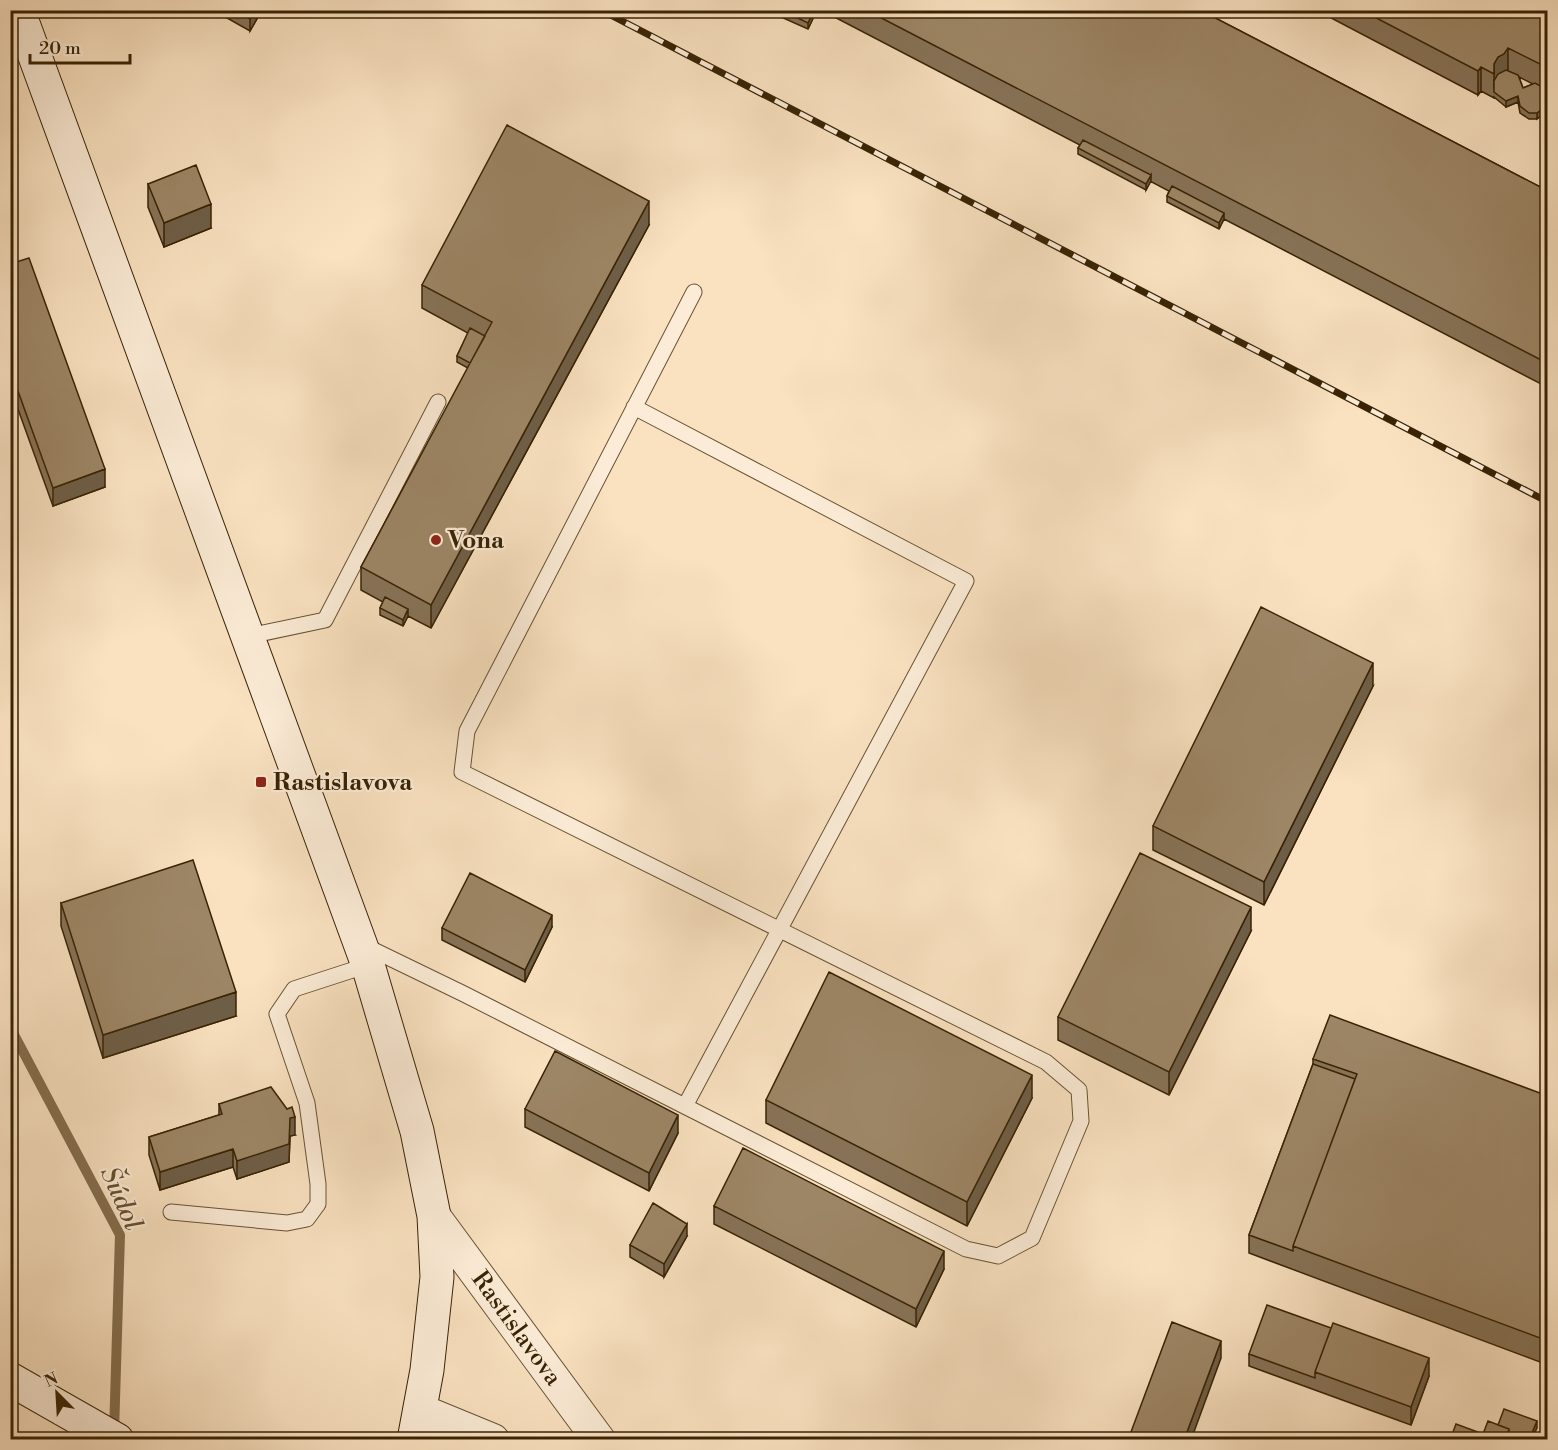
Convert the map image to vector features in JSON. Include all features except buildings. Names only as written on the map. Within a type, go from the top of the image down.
[{"type":"street","points":[[18,10],[364,954],[417,1131],[434,1216],[437,1277],[417,1425],[493,1440]]},
{"type":"street","name":"Rastislavova","points":[[434,1216],[599,1440]]},
{"type":"street","points":[[10,1379],[87,1425],[117,1440]]},
{"type":"street","points":[[10,1403],[87,1425]]},
{"type":"lane","points":[[171,1212],[287,1223],[307,1219],[318,1204],[318,1184],[307,1102],[277,1014],[294,989],[364,954],[464,993],[966,1250],[998,1256],[1032,1238],[1081,1121],[1079,1089],[1046,1062],[462,772],[467,731],[694,292]]},
{"type":"lane","points":[[249,636],[325,620],[438,402]]},
{"type":"lane","points":[[634,407],[966,581],[685,1106]]},
{"type":"waterway","name":"Šúdol","points":[[10,1027],[120,1235],[114,1433]]},
{"type":"railway","points":[[601,10],[1548,502]]},
{"type":"place","name":"Vona","points":[[436,540]]},
{"type":"place","name":"Rastislavova","points":[[261,782]]}]
